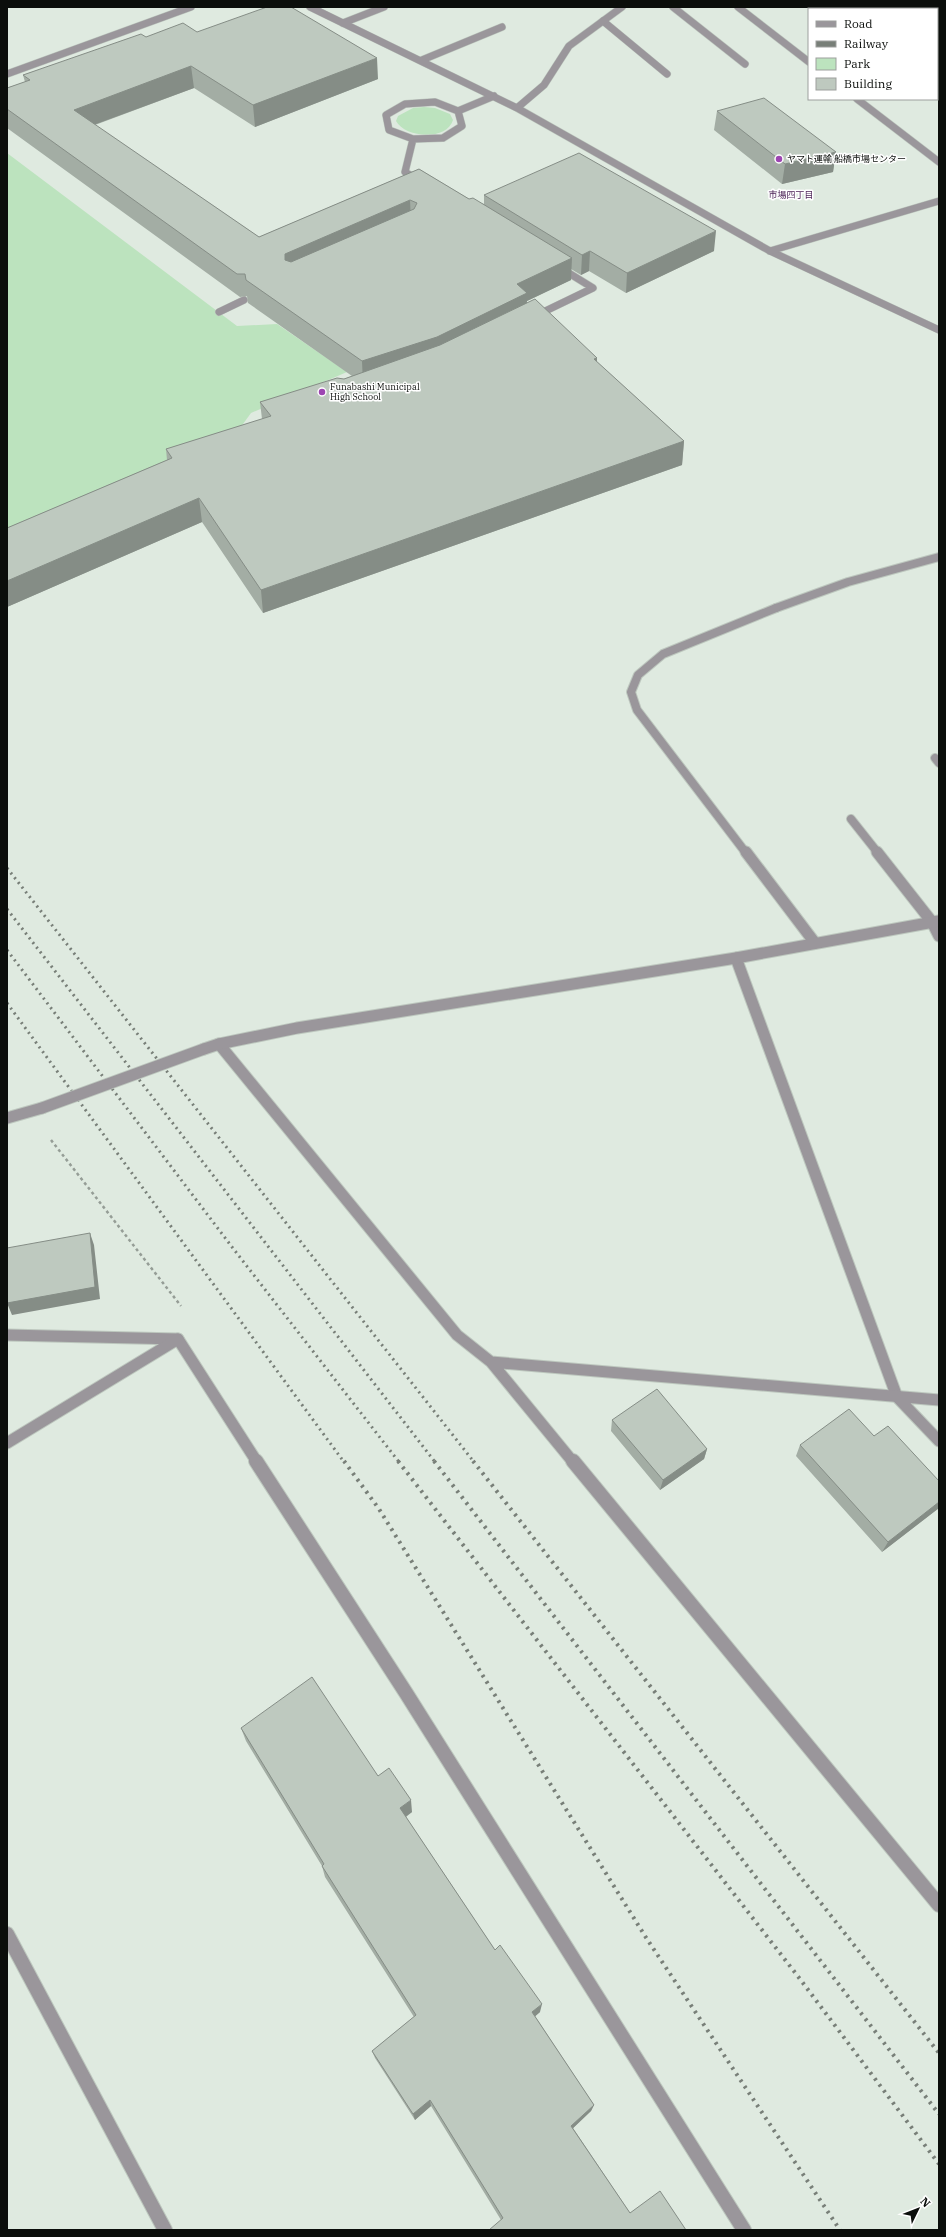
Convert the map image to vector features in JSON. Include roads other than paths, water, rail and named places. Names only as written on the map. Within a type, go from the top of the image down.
[{"type":"street","points":[[7,74],[191,7]]},
{"type":"street","points":[[310,7],[422,60],[517,108],[770,251],[939,330]]},
{"type":"street","points":[[343,23],[384,7]]},
{"type":"street","points":[[517,108],[544,85],[569,46],[622,7]]},
{"type":"street","points":[[673,7],[745,64]]},
{"type":"street","points":[[738,7],[808,61]]},
{"type":"street","points":[[603,21],[667,74]]},
{"type":"street","points":[[422,60],[502,26]]},
{"type":"street","points":[[458,111],[462,126],[443,138],[413,139],[389,130],[386,116],[405,104],[435,102],[458,111],[494,96]]},
{"type":"street","points":[[858,100],[939,162]]},
{"type":"street","points":[[413,139],[404,172],[429,187]]},
{"type":"street","points":[[770,251],[939,201]]},
{"type":"street","points":[[523,322],[593,288],[549,261]]},
{"type":"street","points":[[219,312],[244,300]]},
{"type":"street","points":[[815,943],[637,710],[631,692],[636,677],[647,665],[663,654],[776,608],[848,582],[939,557]]},
{"type":"street","points":[[851,819],[935,922],[939,936]]},
{"type":"street","points":[[7,1118],[30,1113],[219,1044],[297,1028],[736,958],[935,922]]},
{"type":"street","points":[[736,958],[897,1397],[939,1440]]},
{"type":"street","points":[[219,1044],[457,1335],[491,1362],[939,1905]]},
{"type":"street","points":[[7,1335],[178,1340]]},
{"type":"street","points":[[7,1443],[178,1340]]},
{"type":"street","points":[[178,1340],[406,1693],[744,2230]]},
{"type":"street","points":[[491,1362],[939,1400]]},
{"type":"street","points":[[7,1934],[165,2230]]},
{"type":"railway","points":[[7,868],[474,1462]]},
{"type":"railway","points":[[7,909],[435,1462]]},
{"type":"railway","points":[[7,950],[232,1247],[399,1462]]},
{"type":"railway","points":[[7,1003],[344,1462]]},
{"type":"railway","points":[[344,1461],[379,1509],[645,1936],[840,2230]]},
{"type":"railway","points":[[398,1461],[800,1979],[939,2164]]},
{"type":"railway","points":[[434,1461],[939,2114]]},
{"type":"railway","points":[[473,1461],[939,2053]]},
{"type":"place","name":"ヤマト運輸 船橋市場センター","points":[[779,159]]},
{"type":"place","name":"Funabashi Municipal High School","points":[[322,392]]},
{"type":"district","name":"市場四丁目","points":[[791,195]]}]
